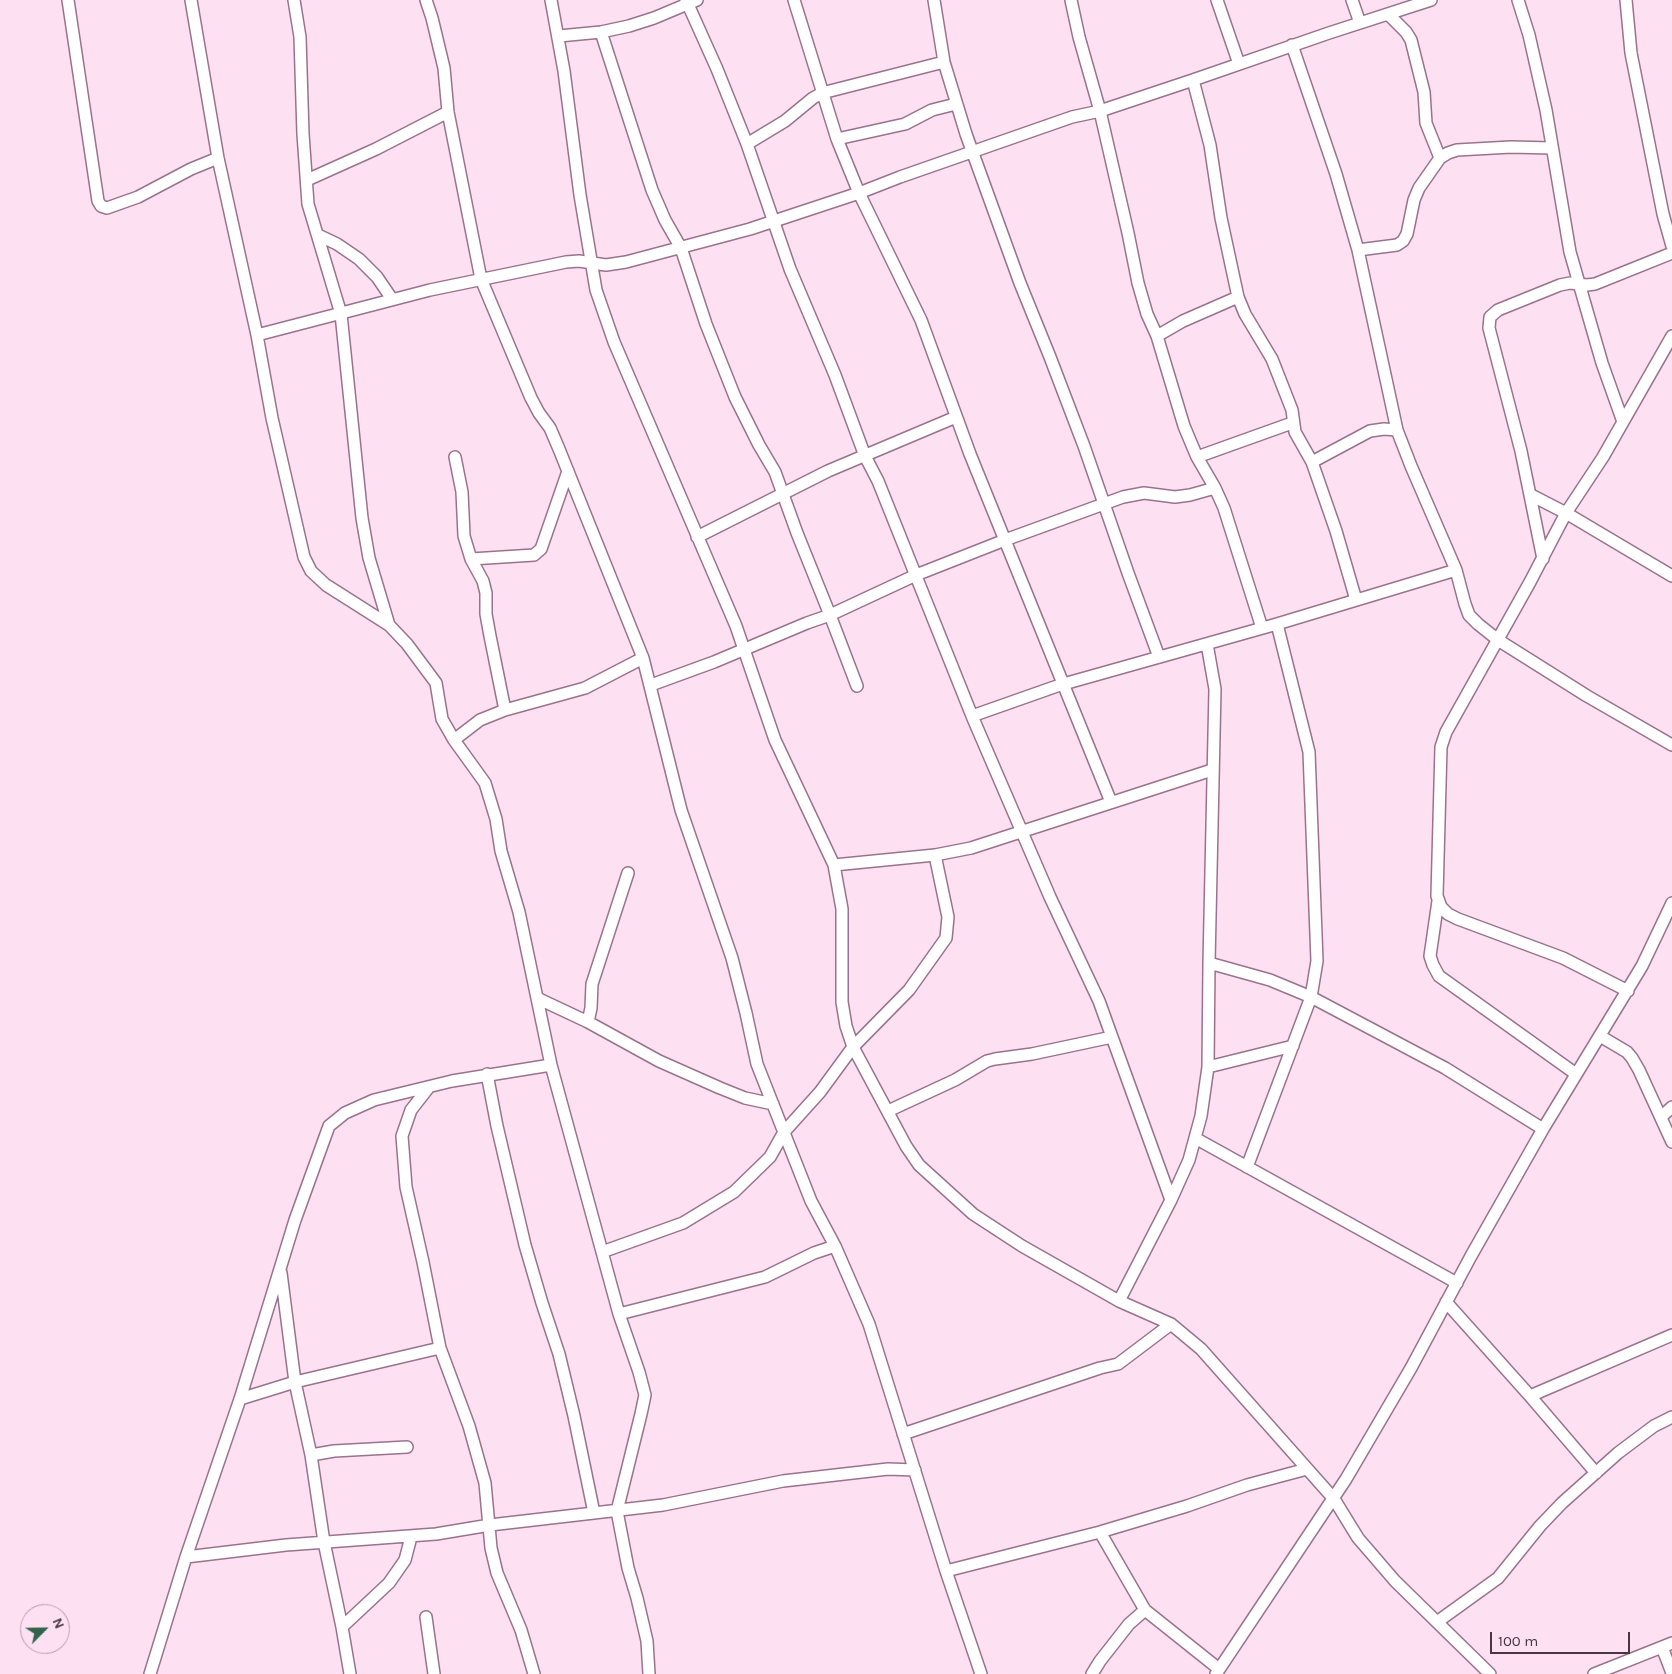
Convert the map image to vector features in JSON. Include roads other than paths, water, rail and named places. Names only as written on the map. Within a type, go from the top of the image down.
[{"type":"street","points":[[68,0],[96,191],[101,206],[107,208],[138,197],[191,169],[218,158]]},
{"type":"street","points":[[191,0],[218,158],[257,335],[272,418],[304,557],[311,571],[326,585],[389,625],[407,644],[436,683],[442,719],[454,740],[485,783],[496,819],[502,851],[519,912],[551,1064],[619,1314],[645,1395],[617,1511],[628,1568],[647,1641],[649,1674]]},
{"type":"street","points":[[294,0],[300,37],[303,134],[308,204],[341,314],[362,518],[369,558],[389,625]]},
{"type":"street","points":[[426,0],[444,68],[448,112],[481,279],[531,398],[538,413],[550,428],[643,658],[681,810],[728,943],[757,1064],[812,1201],[835,1246],[869,1324],[946,1571],[982,1674]]},
{"type":"street","points":[[551,0],[559,36],[574,137],[580,195],[596,290],[614,342],[745,649],[776,740],[834,865],[842,909],[842,1002],[846,1026],[853,1048],[906,1146],[920,1164],[973,1214],[1022,1246],[1119,1300],[1171,1324],[1201,1349],[1334,1499],[1364,1545],[1395,1582],[1490,1674]]},
{"type":"street","points":[[794,0],[837,139],[859,193],[921,320],[956,417],[1111,802]]},
{"type":"street","points":[[934,0],[944,62],[956,104],[1020,284],[1050,357],[1160,657]]},
{"type":"street","points":[[1071,0],[1079,37],[1100,111],[1138,283],[1147,314],[1157,336],[1184,426],[1197,457],[1224,508],[1262,628]]},
{"type":"street","points":[[1217,0],[1239,64]]},
{"type":"street","points":[[1352,0],[1360,23]]},
{"type":"street","points":[[257,335],[392,299],[566,262],[579,261],[606,265],[626,262],[773,222],[1072,117],[1100,111],[1292,45],[1431,0]]},
{"type":"street","points":[[1518,0],[1529,35],[1552,148],[1570,252],[1607,381],[1623,422]]},
{"type":"street","points":[[1626,0],[1631,53],[1663,214],[1672,246]]},
{"type":"street","points":[[559,36],[601,32],[629,26],[654,18],[690,1],[747,144],[790,269],[835,375],[865,456],[878,480],[972,716],[1099,1001],[1171,1200]]},
{"type":"street","points":[[1388,14],[1406,32],[1410,40],[1424,92],[1426,123],[1440,158]]},
{"type":"street","points":[[601,32],[652,190],[665,220],[681,248],[706,324],[735,397],[775,472],[857,686]]},
{"type":"street","points":[[1292,45],[1336,174],[1358,250],[1397,430],[1456,570],[1469,615],[1498,640],[1672,745]]},
{"type":"street","points":[[747,144],[785,121],[822,93],[944,62]]},
{"type":"street","points":[[1193,80],[1210,145],[1223,226],[1238,297],[1244,314],[1272,360],[1292,410],[1292,423],[1295,432],[1312,462],[1336,531],[1356,600]]},
{"type":"street","points":[[837,139],[905,124],[932,110],[956,104]]},
{"type":"street","points":[[307,180],[376,149],[448,112]]},
{"type":"street","points":[[1358,250],[1397,245],[1403,241],[1407,234],[1414,200],[1419,188],[1440,158],[1448,153],[1458,150],[1511,146],[1552,148]]},
{"type":"street","points":[[318,235],[337,244],[359,259],[377,277],[392,299]]},
{"type":"street","points":[[1542,559],[1522,451],[1489,328],[1490,317],[1498,310],[1560,285],[1570,283],[1587,285],[1608,280],[1672,253]]},
{"type":"street","points":[[1157,336],[1183,321],[1238,297]]},
{"type":"street","points":[[1576,1074],[1439,976],[1432,965],[1430,956],[1438,901],[1441,746],[1446,732],[1566,513],[1603,457],[1672,336]]},
{"type":"street","points":[[697,537],[828,471],[956,417]]},
{"type":"street","points":[[1197,457],[1292,423]]},
{"type":"street","points":[[1312,462],[1370,431],[1397,430]]},
{"type":"street","points":[[455,457],[462,492],[464,536],[471,559],[483,581],[486,593],[486,614],[505,710]]},
{"type":"street","points":[[471,559],[534,555],[541,549],[568,471]]},
{"type":"street","points":[[651,685],[714,662],[830,615],[916,575],[1123,497],[1144,493],[1175,497],[1215,488]]},
{"type":"street","points":[[1530,495],[1566,513],[1672,576]]},
{"type":"street","points":[[972,716],[1062,684],[1277,624],[1456,570]]},
{"type":"street","points":[[1247,1167],[1311,997],[1317,960],[1309,752],[1277,624]]},
{"type":"street","points":[[1119,1300],[1171,1200],[1189,1160],[1201,1116],[1208,1067],[1208,962],[1215,689],[1207,644]]},
{"type":"street","points":[[454,740],[480,720],[505,710],[585,688],[643,658]]},
{"type":"street","points":[[834,865],[936,854],[971,848],[1212,770]]},
{"type":"street","points":[[602,1252],[683,1223],[734,1192],[770,1157],[784,1132],[820,1092],[853,1048],[909,990],[946,938],[948,917],[936,854]]},
{"type":"street","points":[[588,1022],[591,1008],[592,984],[628,872]]},
{"type":"street","points":[[1438,901],[1448,914],[1458,919],[1563,958],[1628,991]]},
{"type":"street","points":[[1100,1532],[1145,1610],[1218,1671],[1334,1499],[1411,1368],[1543,1128],[1628,991],[1671,909]]},
{"type":"street","points":[[1208,962],[1270,980],[1311,997],[1445,1068],[1543,1128]]},
{"type":"street","points":[[537,998],[588,1022],[633,1048],[672,1067],[745,1098],[773,1104]]},
{"type":"street","points":[[888,1112],[955,1080],[987,1061],[1032,1054],[1112,1036]]},
{"type":"street","points":[[1600,1036],[1627,1052],[1639,1070],[1672,1142]]},
{"type":"street","points":[[1208,1067],[1293,1046]]},
{"type":"street","points":[[150,1674],[186,1557],[240,1399],[310,1174],[328,1126],[345,1113],[374,1100],[487,1074],[551,1064]]},
{"type":"street","points":[[487,1074],[497,1126],[525,1245],[559,1354],[572,1407],[594,1513]]},
{"type":"street","points":[[429,1087],[411,1110],[402,1136],[406,1187],[440,1348],[469,1426],[485,1483],[491,1548],[498,1573],[521,1630],[534,1674]]},
{"type":"street","points":[[1660,1117],[1672,1107]]},
{"type":"street","points":[[1195,1138],[1457,1283]]},
{"type":"street","points":[[619,1314],[765,1277],[814,1253],[835,1246]]},
{"type":"street","points":[[280,1268],[295,1382],[311,1455],[324,1542],[350,1674]]},
{"type":"street","points":[[1446,1302],[1596,1473]]},
{"type":"street","points":[[904,1434],[1100,1368],[1118,1364],[1171,1324]]},
{"type":"street","points":[[1530,1396],[1672,1335]]},
{"type":"street","points":[[240,1399],[295,1382],[440,1348]]},
{"type":"street","points":[[1437,1622],[1498,1578],[1540,1526],[1618,1453],[1672,1417]]},
{"type":"street","points":[[311,1455],[334,1451],[407,1446]]},
{"type":"street","points":[[946,1571],[1100,1532],[1307,1468]]},
{"type":"street","points":[[186,1557],[286,1545],[412,1537],[490,1525],[617,1511],[694,1499],[783,1481],[888,1470],[915,1470]]},
{"type":"street","points":[[342,1627],[389,1583],[405,1560],[412,1537]]},
{"type":"street","points":[[1092,1674],[1129,1624],[1145,1610]]},
{"type":"street","points":[[426,1617],[434,1674]]},
{"type":"street","points":[[1594,1674],[1667,1645],[1672,1673]]}]
